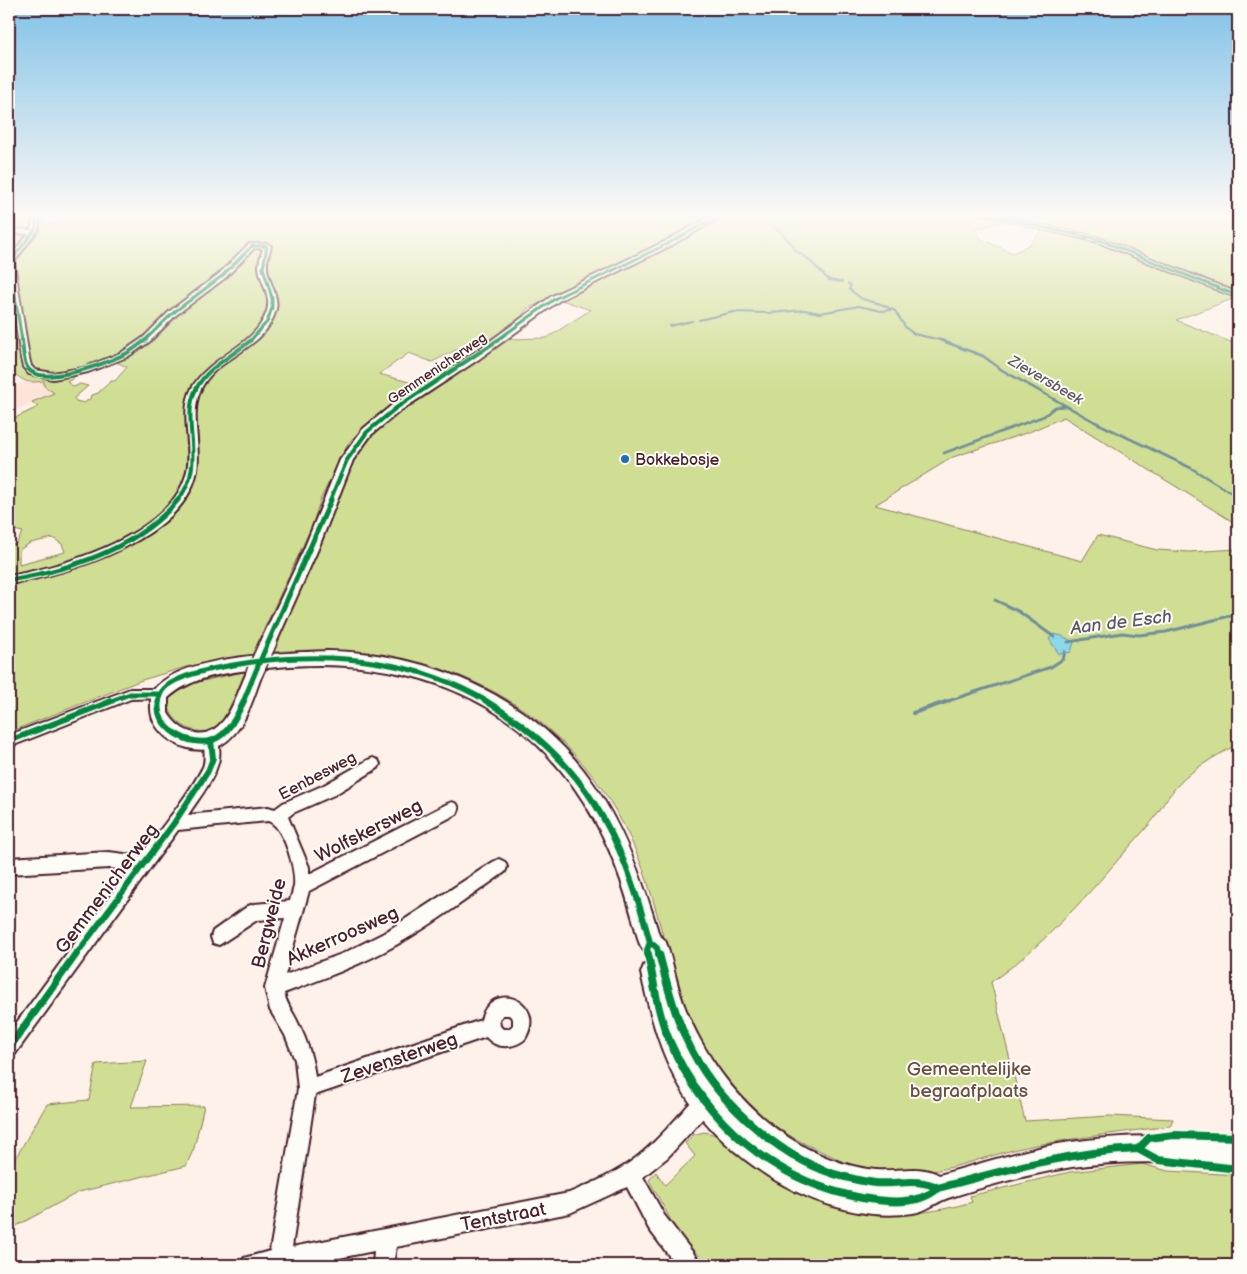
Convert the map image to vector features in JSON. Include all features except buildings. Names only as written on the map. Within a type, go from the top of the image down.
[{"type":"main road","name":"Gemmenicherweg","points":[[212,741],[221,736],[230,726],[311,549],[347,460],[366,432],[396,408],[481,353],[556,298],[607,273]]},
{"type":"main road","points":[[212,741],[201,743],[190,741],[170,729],[158,710],[157,701],[160,694],[171,682],[201,672],[250,662],[310,658],[357,659],[394,664],[449,680],[471,690],[513,715],[534,732],[580,779],[605,818],[623,855],[641,905],[650,942],[647,950],[666,1030],[688,1080],[711,1096],[731,1133],[779,1168],[819,1188],[865,1199],[889,1200],[931,1196],[938,1188],[1049,1159],[1095,1152],[1160,1149],[1238,1153]]},
{"type":"street","points":[[12,273],[26,364],[35,374],[47,376],[68,374],[102,364],[127,353],[224,273]]},
{"type":"street","points":[[9,580],[49,572],[87,560],[133,538],[166,514],[182,494],[191,475],[193,401],[196,388],[216,364],[257,336],[272,308],[264,273]]},
{"type":"street","points":[[1182,273],[1238,296]]},
{"type":"street","points":[[9,741],[130,694],[160,694]]},
{"type":"street","name":"Gemmenicherweg","points":[[9,1048],[142,864],[174,823],[212,764],[212,741]]},
{"type":"street","name":"Eenbesweg","points":[[277,817],[288,808],[328,790],[373,764]]},
{"type":"street","name":"Wolfskersweg","points":[[302,886],[452,809]]},
{"type":"street","points":[[174,823],[268,814],[277,817]]},
{"type":"street","name":"Bergweide","points":[[277,817],[284,822],[291,838],[301,867],[302,886],[274,988],[279,1010],[292,1029],[304,1060],[307,1089],[279,1260]]},
{"type":"street","points":[[9,866],[109,860],[142,864]]},
{"type":"street","name":"Akkerroosweg","points":[[274,988],[375,948],[420,922],[499,867]]},
{"type":"street","points":[[219,938],[254,912],[296,908]]},
{"type":"street","name":"Zevensterweg","points":[[307,1089],[491,1026]]},
{"type":"street","name":"Tentstraat","points":[[251,1265],[570,1203],[631,1174],[663,1148],[711,1096]]},
{"type":"street","points":[[631,1174],[639,1194],[661,1229],[690,1265]]},
{"type":"street","points":[[383,1265],[386,1240]]},
{"type":"shaded area","points":[[44,381],[44,386],[55,393],[9,413],[9,388],[24,382]]},
{"type":"green space","points":[[9,273],[600,273],[527,309],[521,318],[482,347],[466,345],[432,362],[409,353],[379,374],[424,386],[375,416],[349,442],[321,498],[312,526],[252,655],[186,667],[142,680],[9,732],[9,545],[16,544],[23,532],[9,529],[9,413],[15,418],[38,407],[32,402],[54,393],[44,386],[44,381],[28,382],[9,371]],"holes":[[[116,362],[127,367],[115,381],[111,381],[98,393],[90,396],[91,398],[84,403],[76,401],[74,398],[88,386],[80,384],[74,387],[67,382],[73,377]],[[53,538],[62,544],[65,552],[19,564],[19,550],[30,543]]]},
{"type":"green space","name":"Gemeentelijke begraafplaats","points":[[613,273],[1179,273],[1238,297],[1176,320],[1238,345],[1238,525],[1064,417],[1029,432],[953,457],[875,505],[1082,561],[1098,535],[1157,550],[1189,552],[1238,549],[1238,744],[1209,760],[1183,780],[1150,823],[1074,909],[1034,948],[991,982],[1025,1121],[1110,1116],[1173,1119],[1170,1126],[1036,1145],[944,1169],[917,1173],[863,1170],[845,1165],[836,1158],[801,1142],[777,1127],[744,1102],[717,1071],[701,1045],[688,1017],[643,869],[616,812],[583,764],[543,725],[498,694],[447,671],[392,657],[334,651],[272,652],[353,461],[371,437],[404,408],[509,339],[547,338],[590,310],[562,300]]},
{"type":"green space","points":[[1186,273],[1238,273],[1238,295]]},
{"type":"green space","points":[[247,671],[236,700],[228,715],[218,726],[210,730],[201,731],[191,729],[182,725],[170,712],[169,703],[171,695],[185,685]]},
{"type":"green space","points":[[147,1061],[131,1107],[204,1106],[194,1148],[186,1166],[79,1192],[9,1230],[9,1169],[47,1104],[89,1100],[96,1064]]},
{"type":"green space","points":[[704,1132],[719,1137],[756,1168],[782,1184],[808,1197],[860,1212],[887,1214],[943,1209],[972,1202],[970,1196],[1070,1172],[1142,1164],[1168,1171],[1238,1175],[1238,1265],[1093,1265],[1088,1258],[1079,1265],[710,1265],[681,1239],[649,1180],[656,1172],[665,1185],[695,1156],[685,1143],[693,1135]]},
{"type":"water","points":[[1054,634],[1074,642],[1071,652],[1059,654],[1049,639]]},
{"type":"waterway","name":"Zieversbeek","points":[[822,273],[829,280],[842,282]]},
{"type":"waterway","name":"Zieversbeek","points":[[848,284],[851,286],[849,289],[862,299],[881,304],[895,311],[906,328],[914,334],[945,341]]},
{"type":"waterway","points":[[699,320],[734,312],[768,313],[805,310],[820,313],[859,306],[881,311],[892,310]]},
{"type":"waterway","points":[[670,326],[692,321]]},
{"type":"waterway","name":"Zieversbeek","points":[[940,340],[983,356],[1002,370],[1095,422],[1191,468],[1238,497]]},
{"type":"waterway","points":[[944,453],[1044,416],[1055,407],[1066,406]]},
{"type":"waterway","points":[[995,600],[1018,611],[1054,637]]},
{"type":"waterway","name":"Aan de Esch","points":[[1068,642],[1122,633],[1139,635],[1166,632],[1238,614]]},
{"type":"waterway","name":"Aan de Esch","points":[[945,702],[1051,667],[1063,659],[1065,652]]},
{"type":"waterway","name":"Aan de Esch","points":[[913,713],[949,701]]},
{"type":"cycle path","points":[[12,273],[27,367],[32,372],[53,376],[85,370],[124,355],[146,340],[173,313],[225,273]]},
{"type":"cycle path","points":[[9,580],[59,569],[88,560],[117,547],[144,532],[166,514],[183,494],[192,472],[193,463],[193,397],[204,377],[249,342],[267,322],[273,303],[264,273]]},
{"type":"cycle path","points":[[260,661],[311,549],[347,460],[367,432],[396,408],[475,357],[556,298],[606,273]]},
{"type":"cycle path","points":[[1182,273],[1238,296]]},
{"type":"cycle path","points":[[260,661],[296,657],[356,659],[414,670],[469,691],[519,721],[564,761],[610,827],[630,875],[650,942],[657,948],[674,1011],[693,1053],[723,1097],[756,1129],[795,1156],[842,1176],[875,1183],[927,1182],[938,1188]]},
{"type":"cycle path","points":[[260,661],[234,721],[228,729],[214,740],[198,742],[183,738],[170,729],[161,717],[158,704],[162,691],[176,680],[236,664],[260,661]]},
{"type":"cycle path","points":[[9,741],[130,694],[160,694]]},
{"type":"cycle path","points":[[9,1048],[174,823],[208,771],[213,758],[211,741]]},
{"type":"cycle path","points":[[650,942],[647,950],[659,1008],[666,1031],[685,1072],[703,1100],[725,1126],[750,1149],[778,1168],[808,1183],[840,1194],[873,1200],[908,1201],[925,1197],[938,1188],[1036,1162],[1086,1153],[1138,1149],[1149,1138],[1174,1135],[1238,1137]]},
{"type":"cycle path","points":[[1138,1149],[1158,1160],[1189,1165],[1238,1169]]},
{"type":"place","name":"Bokkebosje","points":[[625,459]]}]
